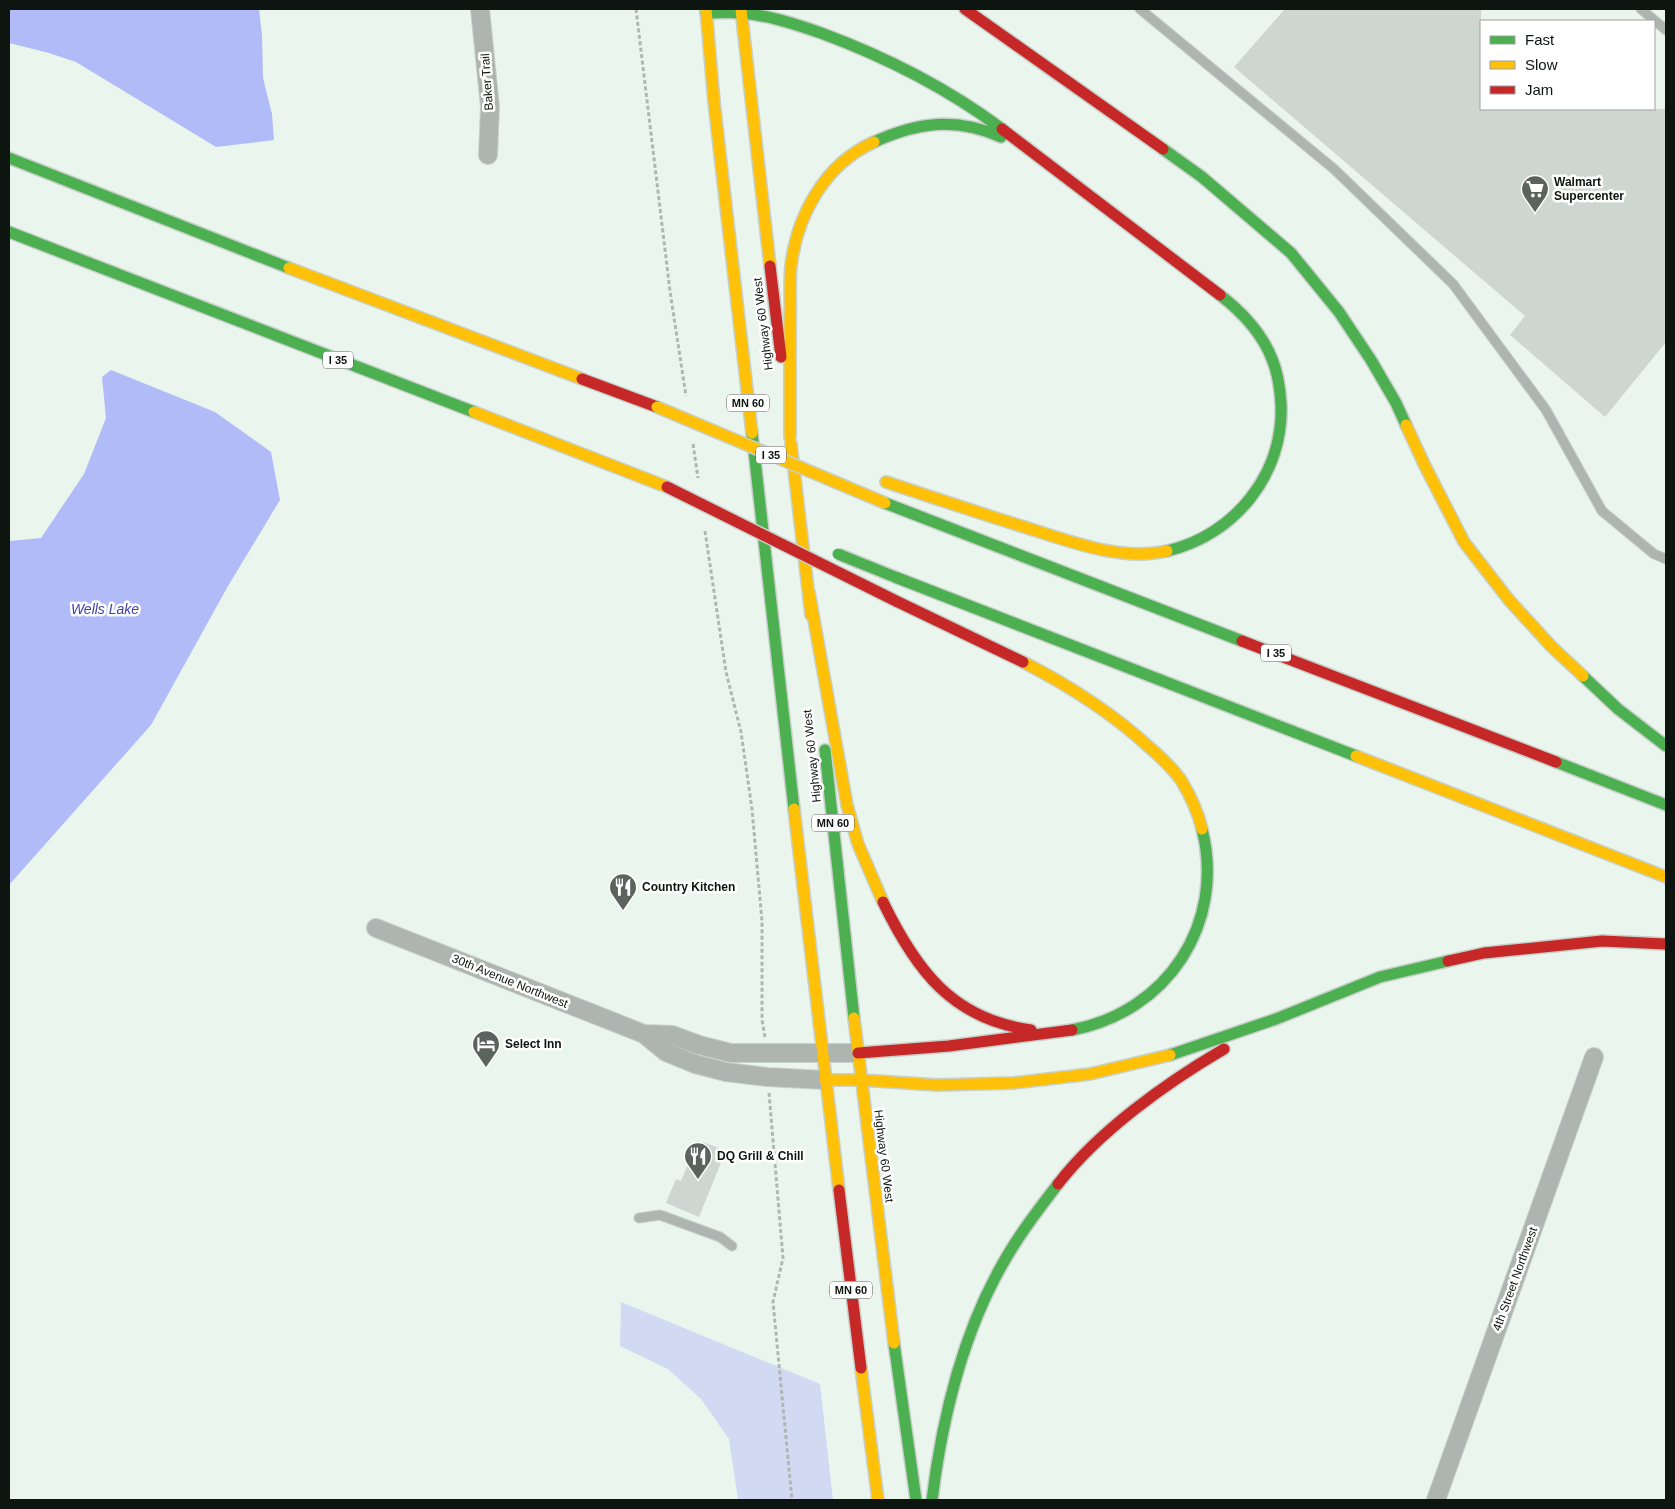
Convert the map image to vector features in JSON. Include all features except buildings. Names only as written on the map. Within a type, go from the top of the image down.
[{"type":"main road","points":[[965,9],[1202,177],[1291,253],[1339,312],[1371,360],[1396,404],[1464,542],[1509,600],[1551,646],[1618,709],[1666,746]]},
{"type":"main road","points":[[706,11],[741,11],[786,21],[851,44],[915,73],[974,108],[1238,308],[1258,332],[1272,360],[1280,390],[1281,422],[1275,453],[1262,482],[1244,507],[1220,528],[1192,544],[1162,552],[1131,554],[1099,550],[881,481]]},
{"type":"main road","name":"Highway 60 West","points":[[706,11],[714,102],[825,1080],[878,1500]]},
{"type":"main road","name":"Highway 60 West","points":[[741,11],[808,592],[861,1080],[916,1500]]},
{"type":"main road","points":[[790,437],[791,268],[796,237],[807,207],[824,180],[848,157],[876,139],[906,128],[937,124],[970,126],[994,133],[1030,151]]},
{"type":"main road","name":"I 35","points":[[9,158],[266,259],[657,407],[885,503],[1666,805]]},
{"type":"main road","name":"I 35","points":[[9,232],[1666,876]]},
{"type":"main road","points":[[657,407],[804,455]]},
{"type":"main road","points":[[667,487],[1043,673],[1097,706],[1147,744],[1172,769],[1191,798],[1204,831],[1210,866],[1206,903],[1195,937],[1178,967],[1154,992],[1124,1012],[1092,1026],[1057,1032],[983,1042],[858,1053]]},
{"type":"main road","points":[[808,592],[845,794],[853,827],[877,890],[900,934],[927,975],[948,996],[973,1012],[1000,1023],[1028,1030],[1057,1032]]},
{"type":"main road","points":[[825,1080],[861,1080],[937,1085],[1014,1083],[1090,1074],[1165,1057],[1276,1019],[1380,977],[1484,953],[1602,941],[1666,944]]},
{"type":"main road","points":[[932,1500],[942,1435],[952,1389],[972,1330],[991,1284],[1019,1236],[1066,1174],[1117,1123],[1196,1065],[1276,1019]]},
{"type":"street","name":"Baker Trail","points":[[480,9],[490,107],[488,155]]},
{"type":"street","name":"30th Avenue Northwest","points":[[376,928],[644,1034],[666,1052],[695,1064],[726,1072],[768,1077],[825,1080]]},
{"type":"street","name":"30th Avenue Northwest","points":[[644,1034],[672,1035],[699,1045],[731,1053],[858,1053]]},
{"type":"street","name":"4th Street Northwest","points":[[1436,1500],[1594,1057]]},
{"type":"lane","points":[[1140,9],[1334,169],[1453,284],[1546,410],[1602,511],[1654,554],[1666,559]]},
{"type":"lane","points":[[1640,9],[1654,20]]},
{"type":"lane","points":[[1655,21],[1666,30]]},
{"type":"lane","points":[[639,1218],[660,1216],[720,1237],[732,1246]]},
{"type":"path","points":[[636,9],[670,291],[686,398]]},
{"type":"path","points":[[692,437],[699,486]]},
{"type":"path","points":[[704,525],[726,672],[741,732],[752,809],[762,921],[762,1020],[766,1054]]},
{"type":"path","points":[[768,1077],[783,1258],[773,1302],[792,1500]]},
{"type":"shaded area","points":[[621,1302],[820,1384],[833,1500],[738,1500],[729,1439],[701,1399],[668,1369],[620,1346]]},
{"type":"water","points":[[9,9],[259,9],[263,78],[272,114],[274,140],[216,147],[76,62],[9,43]]},
{"type":"water","name":"Wells Lake","points":[[111,370],[215,412],[271,452],[280,500],[228,586],[151,725],[9,885],[9,541],[41,538],[84,474],[106,418],[102,377]]},
{"type":"traffic: fast","points":[[706,13],[740,13],[771,18],[801,26],[845,42],[892,63],[938,87],[1002,129]]},
{"type":"traffic: fast","points":[[874,142],[906,130],[937,124],[968,127],[1001,137]]},
{"type":"traffic: fast","points":[[1163,149],[1202,177],[1291,253],[1339,312],[1371,360],[1396,403],[1406,425]]},
{"type":"traffic: fast","points":[[9,158],[289,268]]},
{"type":"traffic: fast","points":[[9,232],[474,412]]},
{"type":"traffic: fast","points":[[1167,551],[1192,543],[1214,531],[1234,516],[1251,498],[1264,477],[1274,454],[1280,430],[1281,404],[1279,386],[1276,370],[1268,349],[1250,324],[1220,295]]},
{"type":"traffic: fast","points":[[752,433],[794,809]]},
{"type":"traffic: fast","points":[[885,503],[1242,641]]},
{"type":"traffic: fast","points":[[838,554],[895,577]]},
{"type":"traffic: fast","points":[[895,577],[1356,756]]},
{"type":"traffic: fast","points":[[1583,676],[1618,709],[1666,746]]},
{"type":"traffic: fast","points":[[825,750],[854,1018]]},
{"type":"traffic: fast","points":[[1556,762],[1666,805]]},
{"type":"traffic: fast","points":[[1072,1030],[1106,1020],[1136,1004],[1161,984],[1182,958],[1196,930],[1205,898],[1207,864],[1202,829]]},
{"type":"traffic: fast","points":[[1170,1055],[1276,1019],[1380,977],[1448,961]]},
{"type":"traffic: fast","points":[[932,1500],[941,1439],[955,1379],[975,1321],[1008,1254],[1028,1223],[1058,1184]]},
{"type":"traffic: fast","points":[[894,1343],[916,1500]]},
{"type":"traffic: slow","points":[[706,9],[714,102],[752,433]]},
{"type":"traffic: slow","points":[[741,9],[770,266]]},
{"type":"traffic: slow","points":[[790,437],[790,273],[794,247],[807,210],[816,193],[828,177],[841,163],[874,142]]},
{"type":"traffic: slow","points":[[289,268],[582,379]]},
{"type":"traffic: slow","points":[[657,407],[885,503]]},
{"type":"traffic: slow","points":[[474,412],[667,487]]},
{"type":"traffic: slow","points":[[1406,425],[1464,542],[1509,600],[1551,646],[1583,676]]},
{"type":"traffic: slow","points":[[791,444],[811,615]]},
{"type":"traffic: slow","points":[[886,482],[1093,548],[1130,554],[1149,554],[1167,551]]},
{"type":"traffic: slow","points":[[809,592],[847,805],[858,844],[883,902]]},
{"type":"traffic: slow","points":[[1023,662],[1089,700],[1158,755],[1181,780],[1188,792],[1202,829]]},
{"type":"traffic: slow","points":[[1356,756],[1666,877]]},
{"type":"traffic: slow","points":[[794,809],[839,1190]]},
{"type":"traffic: slow","points":[[854,1018],[894,1343]]},
{"type":"traffic: slow","points":[[825,1080],[861,1080],[937,1085],[1014,1083],[1090,1074],[1170,1055]]},
{"type":"traffic: slow","points":[[861,1368],[878,1500]]},
{"type":"traffic: jam","points":[[965,9],[1163,149]]},
{"type":"traffic: jam","points":[[1002,129],[1220,295]]},
{"type":"traffic: jam","points":[[770,266],[781,357]]},
{"type":"traffic: jam","points":[[582,379],[657,407]]},
{"type":"traffic: jam","points":[[667,487],[896,601]]},
{"type":"traffic: jam","points":[[896,601],[1023,662]]},
{"type":"traffic: jam","points":[[1242,641],[1556,762]]},
{"type":"traffic: jam","points":[[883,902],[909,949],[940,987],[958,1003],[979,1015],[1003,1024],[1031,1030]]},
{"type":"traffic: jam","points":[[1448,961],[1484,953],[1602,941],[1666,944]]},
{"type":"traffic: jam","points":[[858,1053],[949,1046],[1072,1030]]},
{"type":"traffic: jam","points":[[1058,1184],[1093,1145],[1135,1109],[1179,1077],[1224,1049]]},
{"type":"traffic: jam","points":[[839,1190],[861,1368]]},
{"type":"place","name":"Walmart Supercenter","points":[[1535,213]]},
{"type":"place","name":"Country Kitchen","points":[[623,911]]},
{"type":"place","name":"Select Inn","points":[[486,1068]]},
{"type":"place","name":"DQ Grill & Chill","points":[[698,1180]]}]
